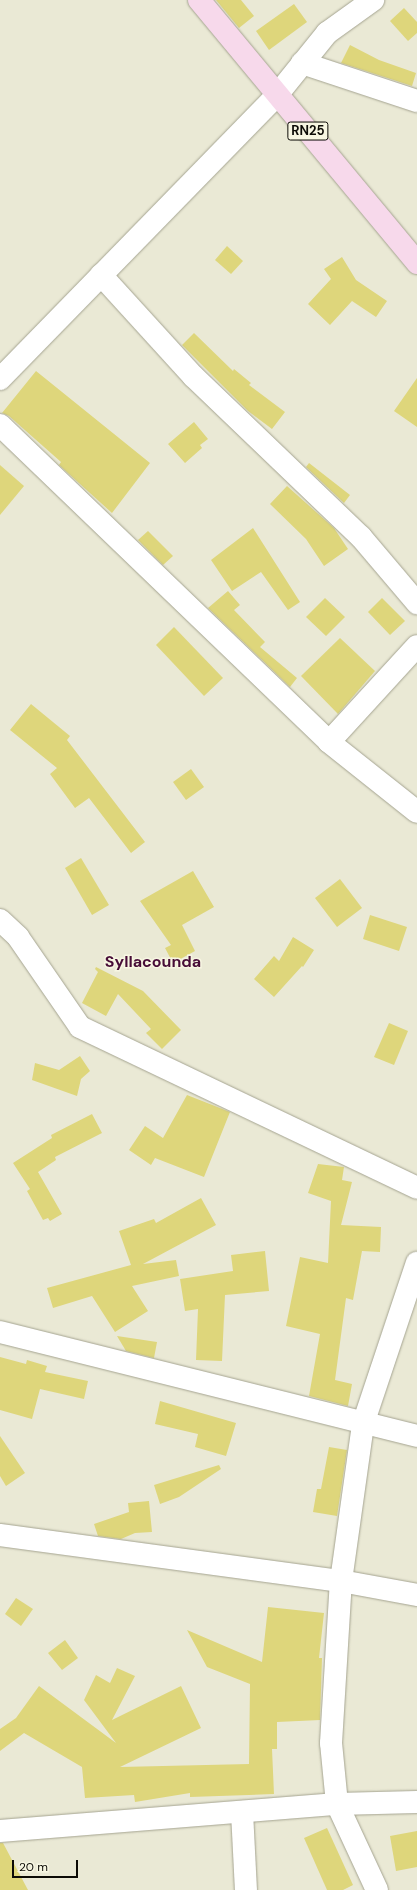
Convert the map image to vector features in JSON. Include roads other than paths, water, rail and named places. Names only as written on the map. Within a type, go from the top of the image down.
[{"type":"main road","name":"RN25","points":[[199,0],[417,263]]},
{"type":"street","points":[[0,379],[277,95],[327,33],[373,0]]},
{"type":"street","points":[[302,63],[417,101]]},
{"type":"street","points":[[101,275],[193,376],[360,537],[417,603]]},
{"type":"street","points":[[0,425],[329,742],[417,812]]},
{"type":"street","points":[[329,742],[417,646]]},
{"type":"street","points":[[0,920],[18,937],[80,1028],[417,1188]]},
{"type":"street","points":[[377,1890],[338,1804],[331,1743],[341,1580],[363,1424],[417,1263]]},
{"type":"street","points":[[0,1332],[363,1424],[417,1436]]},
{"type":"street","points":[[0,1535],[341,1580],[417,1595]]},
{"type":"street","points":[[0,1831],[338,1804],[417,1802]]},
{"type":"street","points":[[242,1812],[246,1890]]},
{"type":"district","name":"Syllacounda","points":[[153,962]]}]
